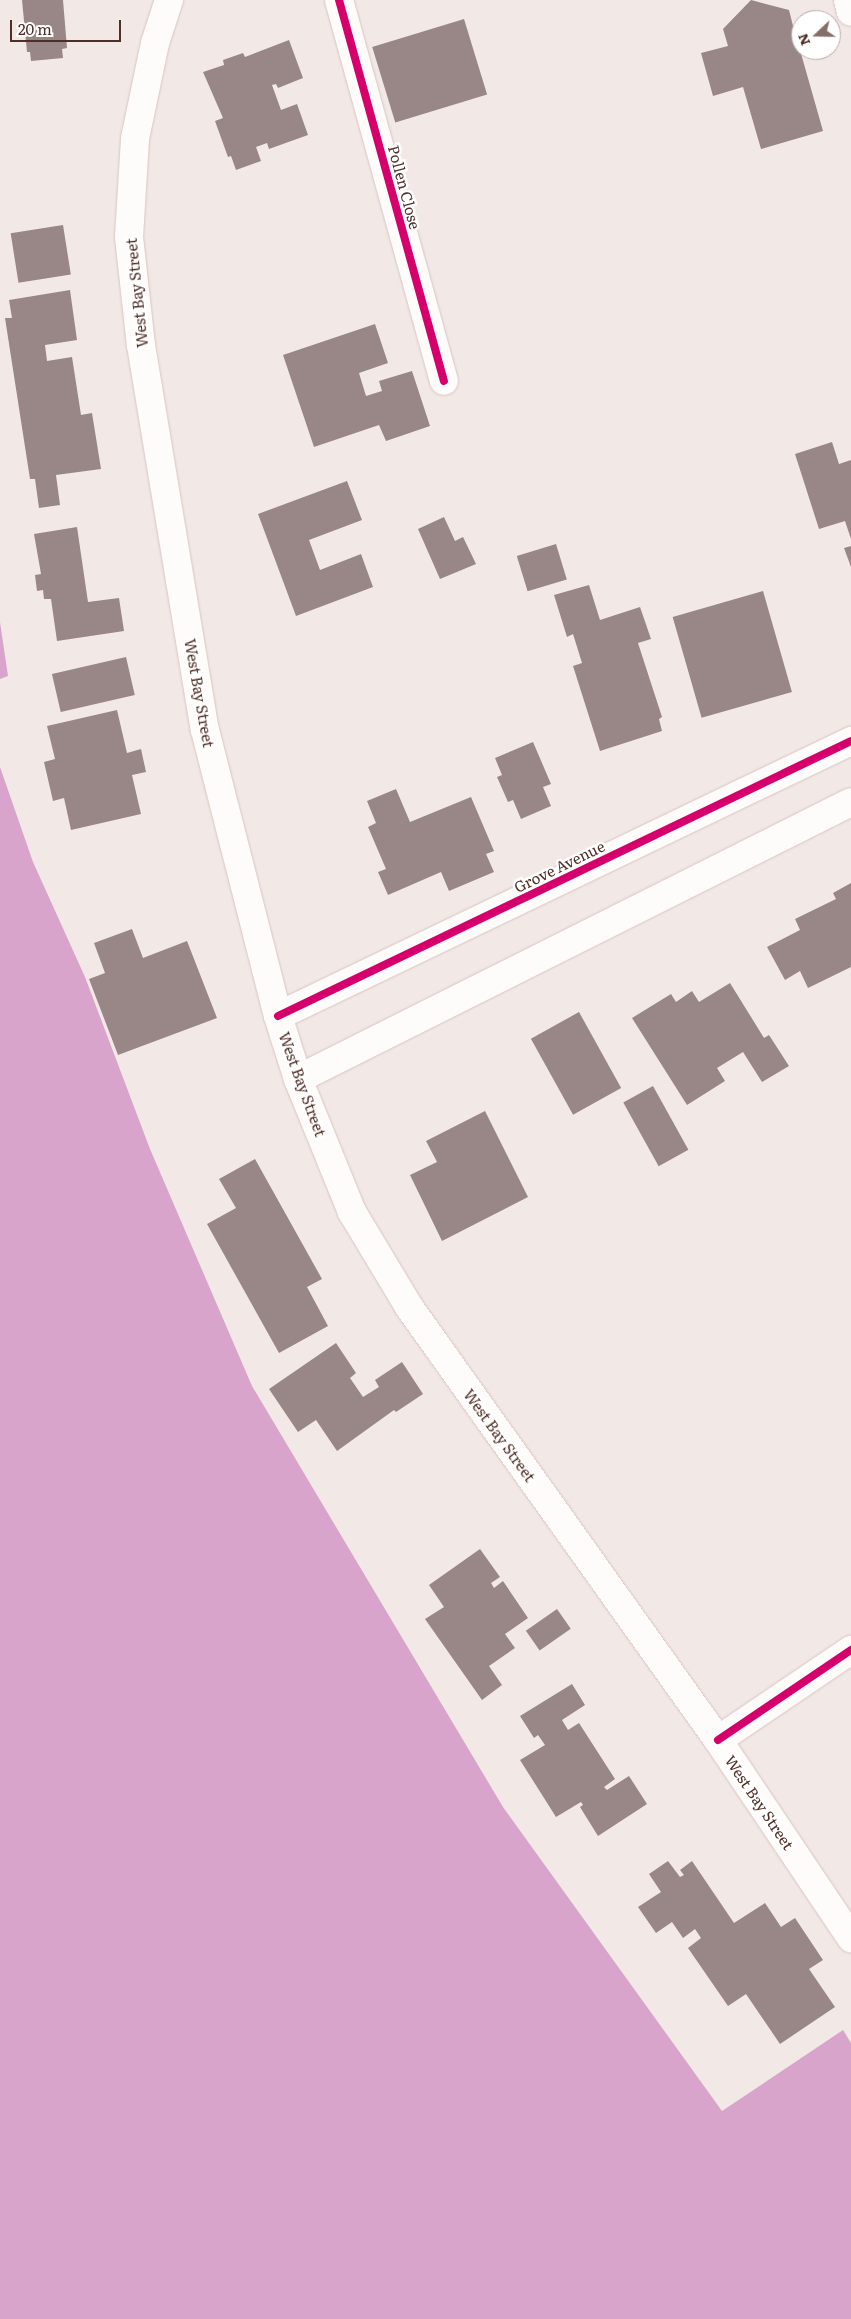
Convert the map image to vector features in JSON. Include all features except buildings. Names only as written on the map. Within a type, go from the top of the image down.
[{"type":"main road","name":"West Bay Street","points":[[169,0],[155,43],[135,139],[129,237],[140,345],[205,730],[278,1016],[298,1079],[352,1212],[408,1307],[718,1740],[851,1938]]},
{"type":"main road","name":"Pollen Close","points":[[339,0],[444,381]]},
{"type":"main road","points":[[848,0],[851,12]]},
{"type":"main road","name":"Grove Avenue","points":[[278,1016],[851,741]]},
{"type":"main road","points":[[298,1079],[851,802]]},
{"type":"main road","points":[[718,1740],[851,1650]]},
{"type":"shaded area","points":[[0,622],[8,676],[0,679]]},
{"type":"shaded area","points":[[0,767],[33,862],[85,977],[150,1149],[252,1386],[503,1807],[722,2111],[843,2030],[851,2043],[851,2319],[0,2319]]},
{"type":"cycle path","points":[[339,0],[444,381]]},
{"type":"cycle path","points":[[278,1016],[851,741]]},
{"type":"cycle path","points":[[718,1740],[851,1650]]}]
